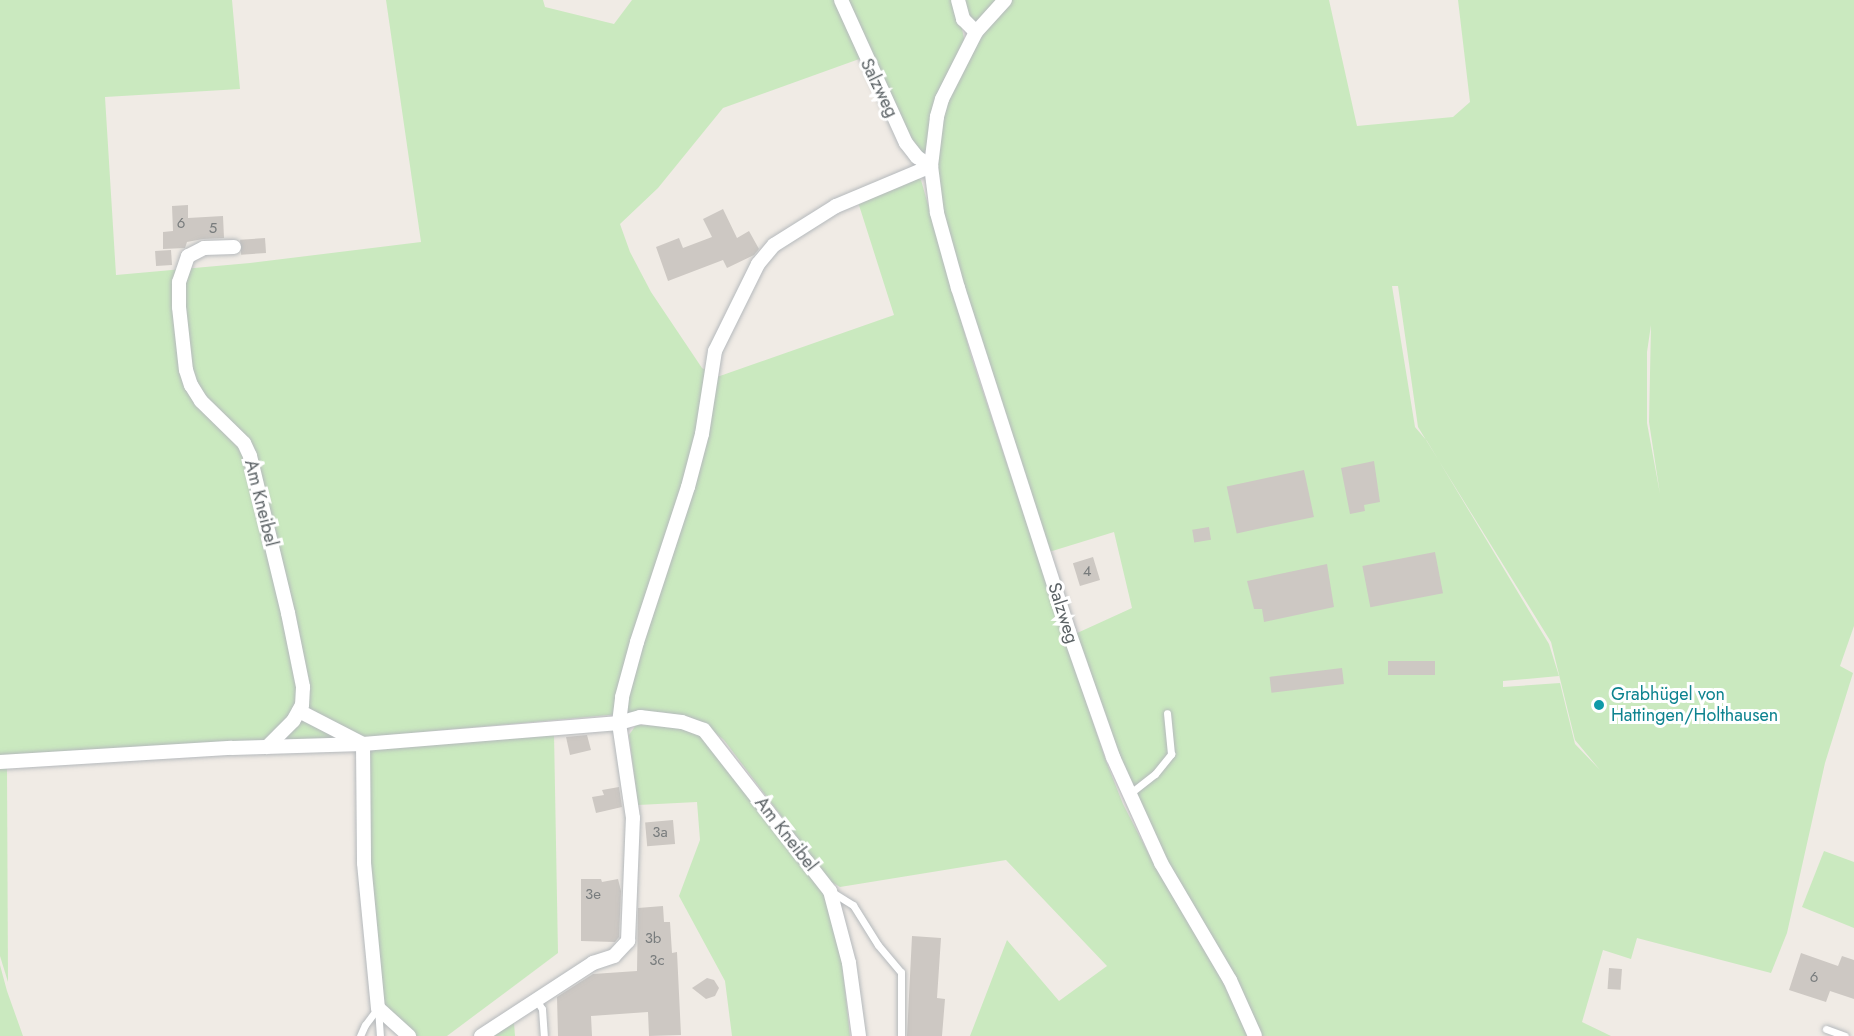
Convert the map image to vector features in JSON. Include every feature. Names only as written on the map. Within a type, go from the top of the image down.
[{"type":"street","name":"Salzweg","points":[[841,0],[864,55],[906,143],[916,157],[931,166]]},
{"type":"street","points":[[958,0],[963,19],[976,32]]},
{"type":"street","name":"Salzweg","points":[[1005,0],[976,32],[949,81],[942,99],[937,117],[931,166],[937,213],[961,298],[1069,632],[1128,795],[1161,863],[1230,980],[1255,1036]]},
{"type":"street","points":[[481,1036],[593,963],[614,956],[628,941],[633,818],[619,723],[637,642],[688,487],[702,434],[715,351],[759,264],[774,245],[836,206],[931,166]]},
{"type":"street","name":"Am Kneibel","points":[[234,247],[195,250],[183,264],[178,289],[186,370],[201,401],[235,433],[250,456],[291,623],[303,687],[299,711]]},
{"type":"street","points":[[267,747],[299,711],[363,744],[364,863],[378,1008],[409,1036]]},
{"type":"street","name":"Am Kneibel","points":[[0,762],[363,744],[619,723],[640,717],[682,722],[704,730],[830,891],[849,963],[859,1036]]},
{"type":"lane","points":[[1128,795],[1155,774],[1171,754],[1167,713]]},
{"type":"lane","points":[[830,891],[853,905],[878,945],[901,972],[901,1036]]},
{"type":"lane","points":[[537,1000],[542,1009],[544,1036]]},
{"type":"lane","points":[[360,1036],[378,1008]]},
{"type":"lane","points":[[378,1008],[380,1036]]},
{"type":"lane","points":[[1826,1029],[1845,1036]]},
{"type":"green space","points":[[0,0],[232,0],[240,89],[105,97],[116,275],[250,263],[421,242],[386,0],[543,0],[545,7],[614,24],[632,0],[837,0],[862,58],[723,108],[658,188],[620,224],[630,252],[651,292],[702,368],[717,377],[894,315],[858,202],[915,177],[921,180],[972,359],[1106,761],[1123,804],[1157,870],[1223,982],[1248,1036],[970,1036],[1007,940],[1059,1001],[1107,966],[1006,860],[840,887],[830,881],[724,740],[706,725],[690,717],[661,712],[631,713],[358,738],[299,705],[271,740],[0,764]]},
{"type":"green space","points":[[843,0],[956,0],[965,43],[945,78],[924,156],[893,111]]},
{"type":"green space","points":[[959,0],[1329,0],[1357,126],[1453,117],[1470,102],[1458,0],[1854,0],[1854,626],[1840,666],[1853,673],[1825,763],[1787,933],[1771,973],[1637,938],[1631,959],[1603,950],[1582,1022],[1611,1036],[1262,1036],[1208,930],[1169,864],[1131,790],[1075,634],[1132,608],[1114,532],[1049,552],[984,359],[930,165],[953,84],[983,35],[976,22],[962,14]],"holes":[[[1392,286],[1398,286],[1418,427],[1426,440],[1415,427]],[[1651,325],[1649,422],[1660,494],[1647,423],[1647,352]],[[1439,460],[1551,642],[1575,740],[1600,770],[1575,744],[1560,683],[1503,687],[1503,681],[1559,676],[1549,644]]]},
{"type":"green space","points":[[302,717],[341,737],[275,745]]},
{"type":"green space","points":[[636,725],[679,726],[703,737],[826,897],[842,962],[850,1036],[732,1036],[725,981],[679,896],[700,840],[697,802],[638,805],[629,735]]},
{"type":"green space","points":[[554,733],[558,953],[447,1036],[413,1036],[382,1007],[367,861],[370,747]]},
{"type":"green space","points":[[7,767],[8,982],[0,956],[0,768]]},
{"type":"green space","points":[[1824,851],[1854,862],[1854,928],[1802,907]]},
{"type":"green space","points":[[0,965],[7,991],[23,1036],[0,1036]]},
{"type":"green space","points":[[514,1023],[515,1036],[490,1036]]},
{"type":"building","points":[[188,205],[188,218],[223,216],[224,238],[187,242],[185,248],[163,249],[163,232],[173,231],[172,206]]},
{"type":"building","points":[[723,209],[737,238],[749,231],[759,249],[754,255],[727,268],[723,260],[668,281],[656,247],[679,238],[683,248],[712,237],[703,219]]},
{"type":"building","points":[[265,238],[266,253],[241,255],[240,240]]},
{"type":"building","points":[[171,250],[172,265],[156,266],[155,251]]},
{"type":"building","points":[[1374,461],[1380,502],[1364,505],[1365,511],[1350,514],[1341,468]]},
{"type":"building","points":[[1304,470],[1314,517],[1237,533],[1227,486]]},
{"type":"building","points":[[1209,527],[1211,540],[1194,542],[1192,530]]},
{"type":"building","points":[[1435,552],[1443,593],[1370,607],[1362,566]]},
{"type":"building","points":[[1093,557],[1100,580],[1080,586],[1073,563]]},
{"type":"building","points":[[1327,564],[1334,607],[1264,622],[1262,609],[1254,609],[1247,581]]},
{"type":"building","points":[[1388,661],[1435,661],[1435,675],[1388,675]]},
{"type":"building","points":[[1342,668],[1344,684],[1271,693],[1270,677]]},
{"type":"building","points":[[587,735],[591,750],[570,755],[566,737]]},
{"type":"building","points":[[619,787],[622,807],[596,813],[592,797],[604,795],[602,790]]},
{"type":"building","points":[[673,820],[675,844],[647,846],[645,822]]},
{"type":"building","points":[[581,879],[601,879],[602,882],[618,879],[621,891],[619,937],[615,942],[581,941]]},
{"type":"building","points":[[663,906],[664,922],[670,922],[672,953],[677,952],[681,1035],[649,1036],[648,1012],[591,1016],[592,1036],[558,1036],[557,997],[593,974],[637,971],[638,908]]},
{"type":"building","points":[[912,936],[941,938],[937,998],[945,999],[942,1036],[907,1036]]},
{"type":"building","points":[[1801,953],[1838,966],[1842,956],[1854,960],[1854,999],[1830,991],[1826,1002],[1789,990]]},
{"type":"building","points":[[1609,968],[1622,969],[1621,990],[1608,989]]},
{"type":"building","points":[[707,978],[714,980],[719,988],[715,996],[706,999],[692,988]]},
{"type":"place","name":"Grabhügel von Hattingen/Holthausen","points":[[1599,705]]}]
